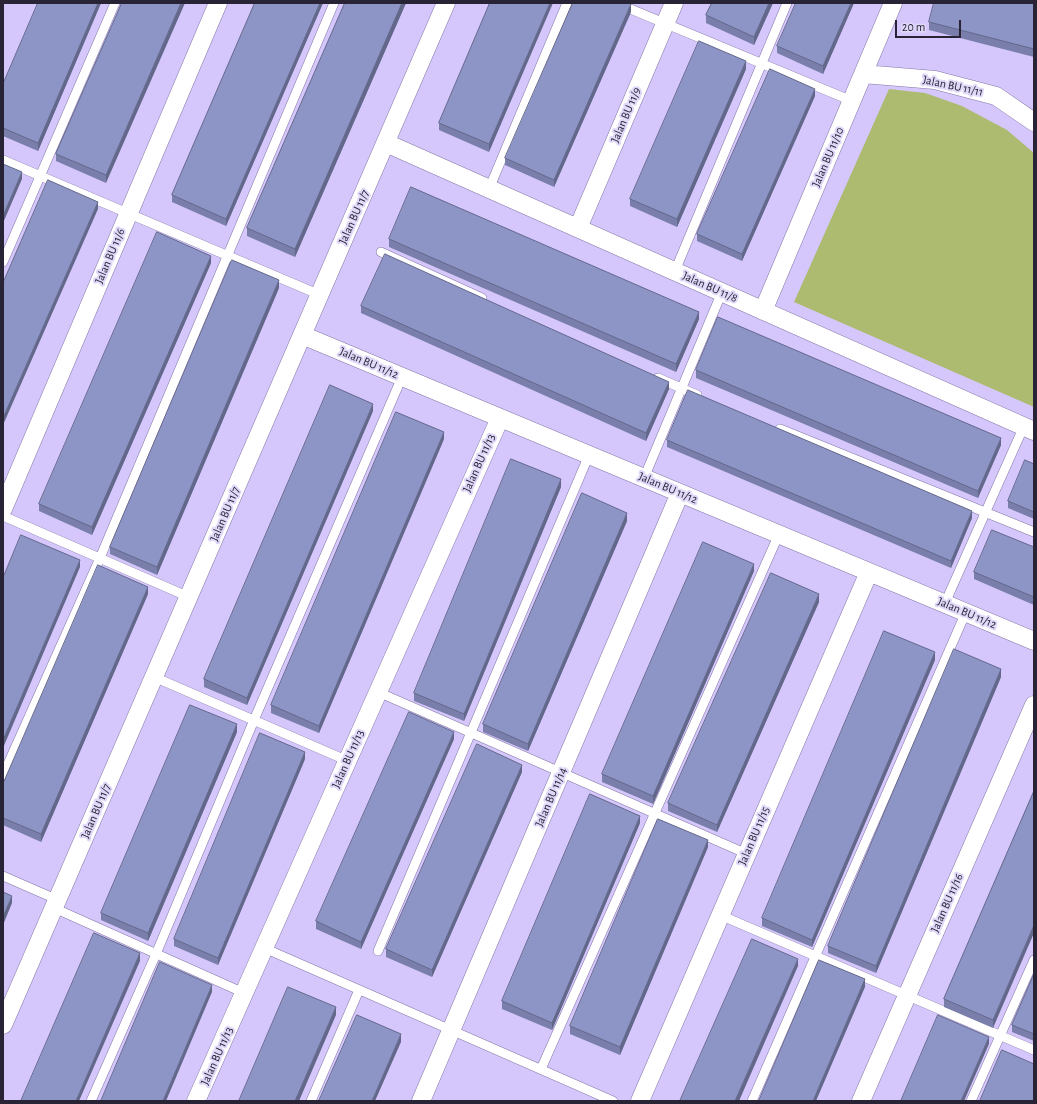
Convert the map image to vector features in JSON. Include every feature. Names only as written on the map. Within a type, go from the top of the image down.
[{"type":"street","name":"Jalan BU 11/6","points":[[3,509],[218,3]]},
{"type":"street","name":"Jalan BU 11/7","points":[[3,1025],[446,3]]},
{"type":"street","name":"Jalan BU 11/9","points":[[578,228],[674,3]]},
{"type":"street","name":"Jalan BU 11/10","points":[[763,311],[893,3]]},
{"type":"street","name":"Jalan BU 11/11","points":[[863,74],[935,80],[996,96],[1034,122]]},
{"type":"street","name":"Jalan BU 11/8","points":[[386,143],[1029,428]]},
{"type":"street","name":"Jalan BU 11/12","points":[[302,335],[1034,641]]},
{"type":"street","name":"Jalan BU 11/13","points":[[196,1101],[500,418]]},
{"type":"street","name":"Jalan BU 11/14","points":[[421,1101],[680,493]]},
{"type":"street","name":"Jalan BU 11/15","points":[[640,1101],[869,572]]},
{"type":"street","name":"Jalan BU 11/16","points":[[861,1101],[1034,705]]},
{"type":"lane","points":[[3,262],[115,3]]},
{"type":"lane","points":[[3,775],[100,558],[334,3]]},
{"type":"lane","points":[[489,189],[566,3]]},
{"type":"lane","points":[[616,3],[852,101]]},
{"type":"lane","points":[[675,271],[787,3]]},
{"type":"lane","points":[[3,160],[320,295]]},
{"type":"lane","points":[[381,252],[488,301]]},
{"type":"lane","points":[[644,478],[722,292]]},
{"type":"lane","points":[[653,376],[703,398]]},
{"type":"lane","points":[[91,1101],[156,954],[254,720],[402,377]]},
{"type":"lane","points":[[768,424],[1034,532]]},
{"type":"lane","points":[[945,604],[986,513],[1029,428]]},
{"type":"lane","points":[[378,950],[590,455]]},
{"type":"lane","points":[[3,516],[188,597]]},
{"type":"lane","points":[[541,1070],[779,534]]},
{"type":"lane","points":[[752,1101],[966,612]]},
{"type":"lane","points":[[154,677],[348,761]]},
{"type":"lane","points":[[378,692],[747,854]]},
{"type":"lane","points":[[3,876],[156,954],[244,993]]},
{"type":"lane","points":[[720,915],[1034,1050]]},
{"type":"lane","points":[[264,948],[613,1101]]},
{"type":"lane","points":[[971,1101],[1034,960]]},
{"type":"lane","points":[[311,1101],[359,990]]},
{"type":"green space","points":[[889,89],[925,93],[962,106],[1007,130],[1034,153],[1034,407],[794,302]]},
{"type":"building","points":[[38,3],[98,3],[38,143],[3,128],[3,84]]},
{"type":"building","points":[[122,3],[181,3],[106,175],[56,154]]},
{"type":"building","points":[[255,3],[320,3],[226,219],[172,195]]},
{"type":"building","points":[[345,3],[402,3],[295,249],[247,228]]},
{"type":"building","points":[[490,3],[550,3],[489,144],[439,123]]},
{"type":"building","points":[[573,3],[631,4],[554,180],[505,158]]},
{"type":"building","points":[[712,3],[769,3],[754,37],[706,15]]},
{"type":"building","points":[[796,3],[851,3],[823,66],[777,46]]},
{"type":"building","points":[[934,3],[1034,3],[1034,49],[929,22]]},
{"type":"building","points":[[699,41],[746,61],[677,219],[630,199]]},
{"type":"building","points":[[770,69],[815,89],[742,254],[697,234]]},
{"type":"building","points":[[3,164],[22,172],[3,216]]},
{"type":"building","points":[[48,180],[98,202],[3,418],[3,283]]},
{"type":"building","points":[[411,187],[699,312],[676,364],[389,239]]},
{"type":"building","points":[[157,232],[211,256],[92,527],[39,504]]},
{"type":"building","points":[[385,254],[669,382],[646,433],[361,306]]},
{"type":"building","points":[[232,260],[279,280],[157,567],[110,547]]},
{"type":"building","points":[[718,317],[1001,438],[978,491],[696,370]]},
{"type":"building","points":[[330,385],[373,404],[247,698],[204,679]]},
{"type":"building","points":[[688,390],[972,511],[951,561],[667,440]]},
{"type":"building","points":[[396,412],[444,432],[319,726],[271,705]]},
{"type":"building","points":[[511,459],[561,479],[464,714],[414,693]]},
{"type":"building","points":[[1025,460],[1034,464],[1034,512],[1008,501]]},
{"type":"building","points":[[582,493],[627,513],[528,744],[483,724]]},
{"type":"building","points":[[992,530],[1034,547],[1034,597],[974,572]]},
{"type":"building","points":[[21,535],[80,560],[3,740],[3,578]]},
{"type":"building","points":[[703,542],[754,564],[653,796],[602,774]]},
{"type":"building","points":[[98,565],[148,587],[41,834],[3,818],[3,784]]},
{"type":"building","points":[[771,573],[819,594],[717,825],[668,803]]},
{"type":"building","points":[[884,631],[935,652],[812,940],[762,918]]},
{"type":"building","points":[[954,649],[1001,669],[876,966],[828,946]]},
{"type":"building","points":[[190,705],[237,724],[148,933],[101,913]]},
{"type":"building","points":[[409,712],[454,732],[361,942],[316,921]]},
{"type":"building","points":[[260,733],[305,752],[218,958],[174,939]]},
{"type":"building","points":[[477,744],[522,765],[432,970],[386,949]]},
{"type":"building","points":[[1034,791],[1034,925],[993,1020],[944,999]]},
{"type":"building","points":[[590,794],[640,816],[552,1023],[502,1001]]},
{"type":"building","points":[[658,819],[708,840],[620,1047],[570,1026]]},
{"type":"building","points":[[3,892],[12,896],[3,917]]},
{"type":"building","points":[[94,933],[140,953],[76,1101],[21,1101]]},
{"type":"building","points":[[752,939],[798,959],[735,1101],[680,1101]]},
{"type":"building","points":[[819,960],[865,979],[813,1101],[759,1101]]},
{"type":"building","points":[[160,962],[212,985],[163,1101],[101,1101]]},
{"type":"building","points":[[1034,974],[1034,1034],[1012,1025]]},
{"type":"building","points":[[288,987],[336,1007],[295,1101],[239,1101]]},
{"type":"building","points":[[357,1015],[401,1034],[372,1101],[319,1101]]},
{"type":"building","points":[[938,1015],[989,1037],[961,1101],[901,1101]]},
{"type":"building","points":[[1002,1050],[1034,1064],[1034,1101],[980,1101]]}]
